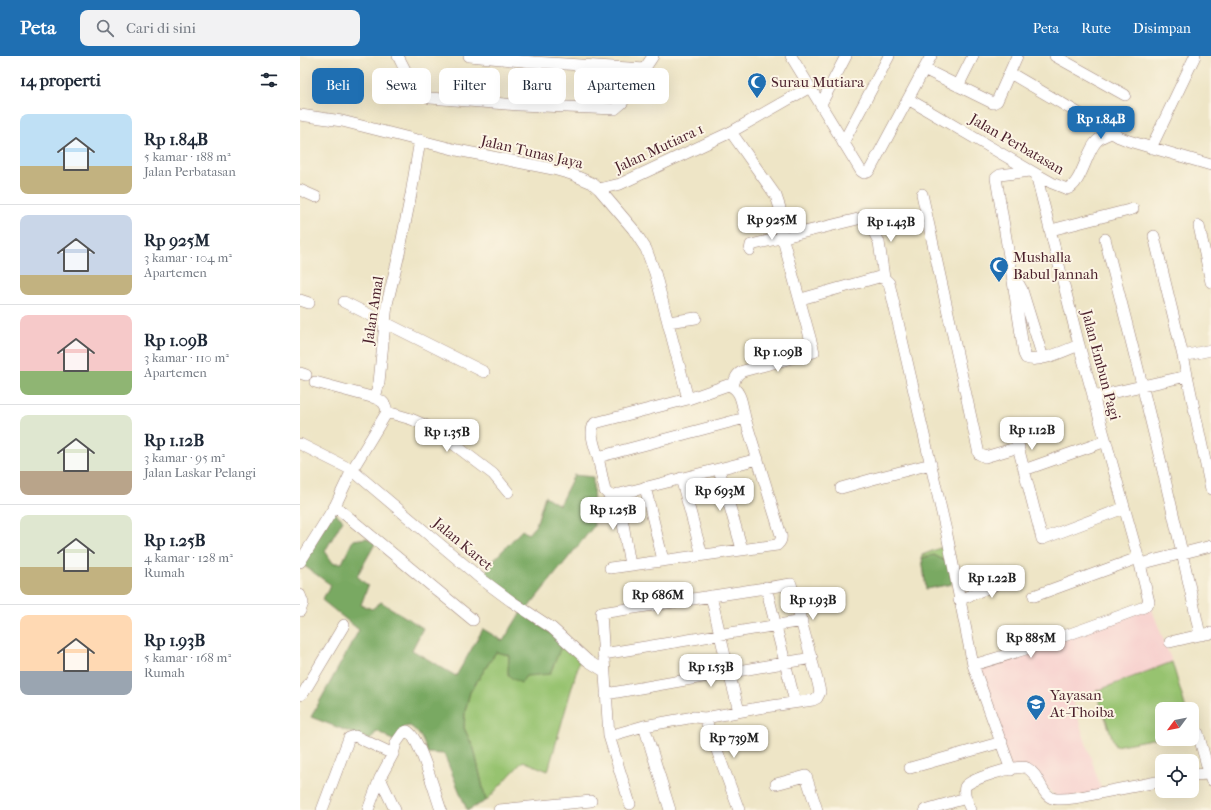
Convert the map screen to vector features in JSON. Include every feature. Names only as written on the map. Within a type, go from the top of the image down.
[{"type":"street","points":[[398,56],[416,88],[423,95],[430,98],[555,107],[617,109],[621,104]]},
{"type":"street","points":[[469,56],[629,68]]},
{"type":"street","points":[[646,68],[653,56]]},
{"type":"street","points":[[791,56],[843,143],[861,171],[864,173],[868,172],[931,56]]},
{"type":"street","points":[[798,67],[804,56]]},
{"type":"street","points":[[821,104],[846,56]]},
{"type":"street","points":[[843,143],[889,56]]},
{"type":"street","points":[[958,86],[973,56]]},
{"type":"street","points":[[924,69],[992,103],[997,101],[1017,56]]},
{"type":"street","points":[[1055,56],[1125,96]]},
{"type":"street","points":[[1151,148],[1195,56]]},
{"type":"street","points":[[1010,73],[1112,133],[1129,141],[1211,165]]},
{"type":"street","name":"Jalan Mutiara 1","points":[[599,189],[620,184],[731,132],[810,87]]},
{"type":"street","name":"Jalan Perbatasan","points":[[908,99],[1033,173],[1065,188],[1071,187],[1075,184],[1094,144],[1100,138],[1112,133]]},
{"type":"street","name":"Jalan Tunas Jaya","points":[[300,115],[342,121],[571,174],[585,179],[599,189],[633,229],[646,249],[655,273],[688,399]]},
{"type":"street","points":[[731,132],[776,196],[780,208],[779,222],[782,236],[801,299],[814,352],[742,371],[738,373],[733,386]]},
{"type":"street","name":"Jalan Amal","points":[[375,398],[379,382],[386,304],[399,254],[420,140]]},
{"type":"street","points":[[1033,173],[1000,175],[996,178],[1012,268],[1024,356],[1032,360],[1043,358],[1079,345]]},
{"type":"street","name":"Jalan Embun Pagi","points":[[973,665],[1001,657],[1144,607],[1149,602],[1079,345],[1051,230],[1033,173]]},
{"type":"street","points":[[300,190],[316,197]]},
{"type":"street","points":[[922,194],[979,454],[985,457],[1017,443],[1042,539],[1124,508]]},
{"type":"street","points":[[1051,230],[1133,209]]},
{"type":"street","points":[[750,250],[751,245],[782,236],[866,217],[879,242],[884,278]]},
{"type":"street","points":[[1199,226],[1211,282]]},
{"type":"street","points":[[1154,236],[1183,356],[1211,489]]},
{"type":"street","points":[[1105,239],[1143,385],[1183,554],[1200,635]]},
{"type":"street","points":[[1012,268],[1022,290],[1043,358]]},
{"type":"street","points":[[801,299],[873,278],[884,278],[889,283],[947,535],[973,665],[1011,770]]},
{"type":"street","points":[[344,302],[484,372]]},
{"type":"street","points":[[668,322],[696,318]]},
{"type":"street","points":[[1020,321],[1031,319]]},
{"type":"street","points":[[1183,356],[1211,350]]},
{"type":"street","points":[[300,562],[335,506],[352,470],[387,412],[386,406],[382,400],[307,376]]},
{"type":"street","points":[[1093,397],[1187,376]]},
{"type":"street","points":[[610,568],[776,545],[782,538],[758,459],[745,418],[739,393],[733,386],[728,385],[688,399],[595,423],[592,427],[594,442],[606,493],[612,496],[758,459]]},
{"type":"street","points":[[387,412],[411,419],[439,433],[493,474],[508,492]]},
{"type":"street","points":[[598,458],[745,418]]},
{"type":"street","points":[[1024,470],[1106,440]]},
{"type":"street","name":"Jalan Karet","points":[[300,444],[352,470],[480,578],[511,601],[552,628],[588,661],[604,671]]},
{"type":"street","points":[[841,488],[866,480],[931,464]]},
{"type":"street","points":[[719,469],[742,549]]},
{"type":"street","points":[[681,478],[702,555]]},
{"type":"street","points":[[645,487],[662,560]]},
{"type":"street","points":[[618,494],[630,565]]},
{"type":"street","points":[[335,506],[473,620]]},
{"type":"street","points":[[1034,596],[1139,561],[1183,554],[1211,546]]},
{"type":"street","points":[[959,600],[1016,576]]},
{"type":"street","points":[[608,736],[644,726],[694,717],[705,718],[739,711],[813,700],[817,698],[820,692],[791,584],[601,613],[608,736],[630,804]]},
{"type":"street","points":[[766,588],[795,702]]},
{"type":"street","points":[[300,595],[303,603],[300,611]]},
{"type":"street","points":[[711,596],[739,711]]},
{"type":"street","points":[[603,654],[802,621]]},
{"type":"street","points":[[300,695],[304,692],[344,625]]},
{"type":"street","points":[[1170,642],[1211,633]]},
{"type":"street","points":[[606,694],[812,658]]},
{"type":"street","points":[[705,718],[739,810]]},
{"type":"street","points":[[644,726],[670,810]]},
{"type":"street","points":[[368,810],[380,778],[393,754],[396,744],[403,733],[407,730],[411,732],[420,749],[438,809]]},
{"type":"street","points":[[322,810],[347,742],[351,737],[355,736],[393,754]]},
{"type":"street","points":[[1199,737],[1210,777],[1199,776]]},
{"type":"street","points":[[910,768],[1002,742]]},
{"type":"street","points":[[971,810],[966,798],[965,788],[968,783],[984,776],[1020,767],[1027,768],[1034,774],[1048,796],[1058,800],[1155,782]]},
{"type":"street","points":[[776,784],[806,776],[817,810]]},
{"type":"street","points":[[380,778],[395,810]]},
{"type":"street","points":[[926,810],[966,798]]},
{"type":"street","points":[[499,810],[592,800]]},
{"type":"shaded area","name":"Yayasan At-Thoiba","points":[[1149,602],[1172,662],[1072,700],[1102,792],[1058,799],[1034,774],[1011,770],[973,665]]},
{"type":"green space","points":[[574,475],[593,477],[594,526],[527,609],[484,578],[489,565],[522,530],[528,534],[536,525],[545,496],[559,505]]},
{"type":"green space","points":[[333,511],[343,520],[325,551],[333,563],[342,563],[353,540],[367,538],[375,544],[357,576],[368,586],[361,605],[372,609],[381,602],[423,628],[412,650],[456,676],[483,629],[503,641],[521,612],[563,642],[550,674],[526,676],[521,683],[512,678],[508,673],[509,655],[496,652],[470,692],[465,711],[464,728],[474,749],[486,801],[468,810],[444,754],[427,753],[421,738],[410,726],[404,727],[394,741],[377,731],[370,740],[311,717],[359,630],[322,600],[331,585],[303,565]]},
{"type":"green space","points":[[945,546],[949,563],[934,555],[922,558],[922,555]]},
{"type":"green space","points":[[934,555],[949,563],[952,584],[926,589],[922,558]]},
{"type":"green space","points":[[563,642],[580,659],[548,771],[523,761],[486,801],[474,749],[464,728],[465,711],[470,692],[496,652],[509,655],[508,675],[526,676]]},
{"type":"green space","points":[[1172,662],[1184,702],[1155,702],[1155,738],[1115,746],[1096,691]]},
{"type":"place","name":"Surau Mutiara","points":[[757,99]]},
{"type":"place","name":"Mushalla Babul Jannah","points":[[999,283]]},
{"type":"place","name":"Yayasan At-Thoiba","points":[[1036,721]]}]
